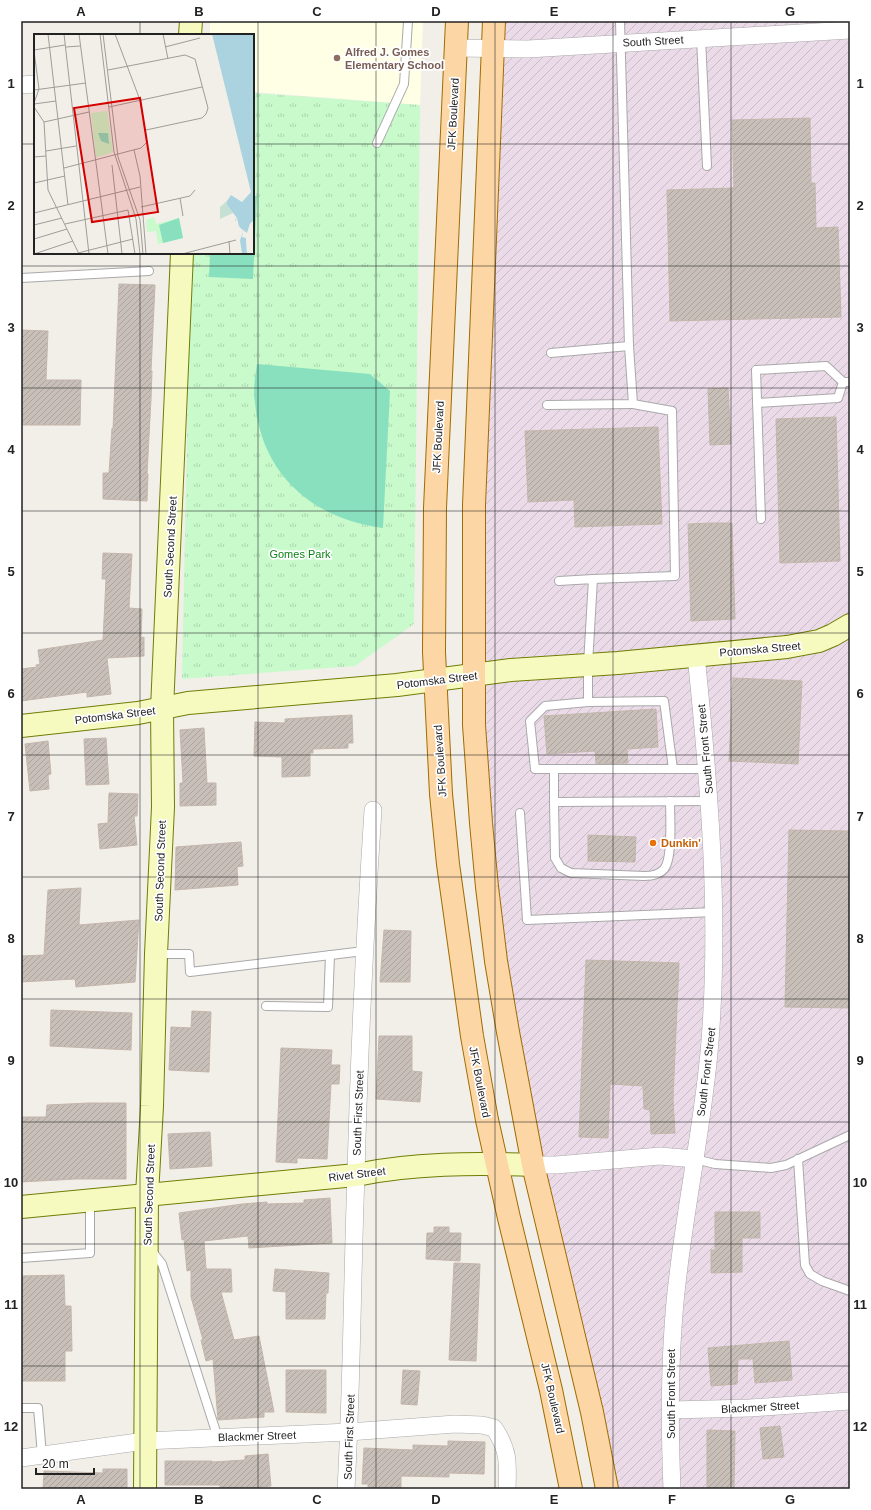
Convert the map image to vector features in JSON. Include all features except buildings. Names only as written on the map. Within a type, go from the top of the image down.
[{"type":"main road","name":"JFK Boulevard","points":[[457,21],[434,508],[435,680],[442,794],[448,864],[472,1036],[487,1120],[551,1390],[571,1489]]},
{"type":"main road","points":[[494,21],[474,505],[474,725],[487,887],[508,1032],[533,1165],[600,1446],[607,1489]]},
{"type":"street","points":[[190,34],[191,21]]},
{"type":"street","name":"South Street","points":[[456,48],[528,49],[850,30]]},
{"type":"street","points":[[21,85],[34,84]]},
{"type":"street","name":"South Second Street","points":[[145,1489],[148,1196],[156,954],[163,807],[162,709],[182,254]]},
{"type":"street","name":"Potomska Street","points":[[21,726],[138,713],[188,703],[397,685],[511,670],[787,647],[806,644],[833,635],[850,625]]},
{"type":"street","name":"South Front Street","points":[[672,1489],[671,1361],[673,1320],[681,1248],[710,1043],[714,967],[714,882],[710,801],[696,655]]},
{"type":"street","name":"South First Street","points":[[346,1489],[350,1432],[356,1175],[364,951],[373,810]]},
{"type":"street","name":"Rivet Street","points":[[21,1207],[356,1175],[377,1170],[459,1164],[556,1165],[660,1156],[694,1159]]},
{"type":"street","name":"Blackmer Street","points":[[671,1410],[750,1408],[850,1401]]},
{"type":"street","name":"Blackmer Street","points":[[21,1458],[145,1441],[350,1432],[456,1424],[482,1425],[494,1428],[502,1440],[508,1459],[507,1489]]},
{"type":"lane","points":[[377,143],[404,84],[408,21]]},
{"type":"lane","points":[[620,21],[629,346],[633,404]]},
{"type":"lane","points":[[701,38],[707,166]]},
{"type":"lane","points":[[21,278],[149,271]]},
{"type":"lane","points":[[551,353],[629,346]]},
{"type":"lane","points":[[757,403],[838,398],[847,382],[826,366],[756,370],[760,519]]},
{"type":"lane","points":[[547,405],[633,404],[672,411],[675,576],[559,581]]},
{"type":"lane","points":[[588,702],[588,664],[594,579]]},
{"type":"lane","points":[[673,769],[664,701],[588,702],[545,706],[530,721],[535,769],[673,769],[707,769]]},
{"type":"lane","points":[[554,769],[555,858],[561,868],[571,873],[654,876],[664,869],[669,860],[670,801]]},
{"type":"lane","points":[[554,802],[710,801]]},
{"type":"lane","points":[[520,813],[527,920],[714,912]]},
{"type":"lane","points":[[156,954],[189,954],[190,972],[364,951]]},
{"type":"lane","points":[[266,1006],[328,1007],[330,955]]},
{"type":"lane","points":[[694,1159],[715,1164],[771,1168],[786,1165],[798,1160],[850,1135]]},
{"type":"lane","points":[[798,1160],[805,1265],[810,1274],[822,1281],[850,1291]]},
{"type":"lane","points":[[21,1258],[90,1253],[90,1201]]},
{"type":"lane","points":[[147,1245],[162,1264],[218,1438]]},
{"type":"lane","points":[[21,1408],[38,1408],[42,1455]]},
{"type":"shaded area","name":"Alfred J. Gomes Elementary School","points":[[210,21],[423,21],[420,105],[254,92],[254,34],[210,34]]},
{"type":"shaded area","points":[[494,21],[850,21],[850,1489],[607,1489],[533,1165],[474,725]]},
{"type":"green space","name":"Gomes Park","points":[[254,93],[420,105],[414,624],[355,666],[182,679],[191,254],[254,254]]},
{"type":"green space","points":[[254,196],[257,196],[253,279],[209,277],[210,254],[254,254]]},
{"type":"green space","points":[[257,364],[370,374],[390,391],[383,528],[358,523],[334,515],[295,489],[280,472],[268,452],[260,429],[254,393]]},
{"type":"place","name":"Alfred J. Gomes Elementary School","points":[[337,58]]},
{"type":"place","name":"Dunkin'","points":[[653,843]]}]
